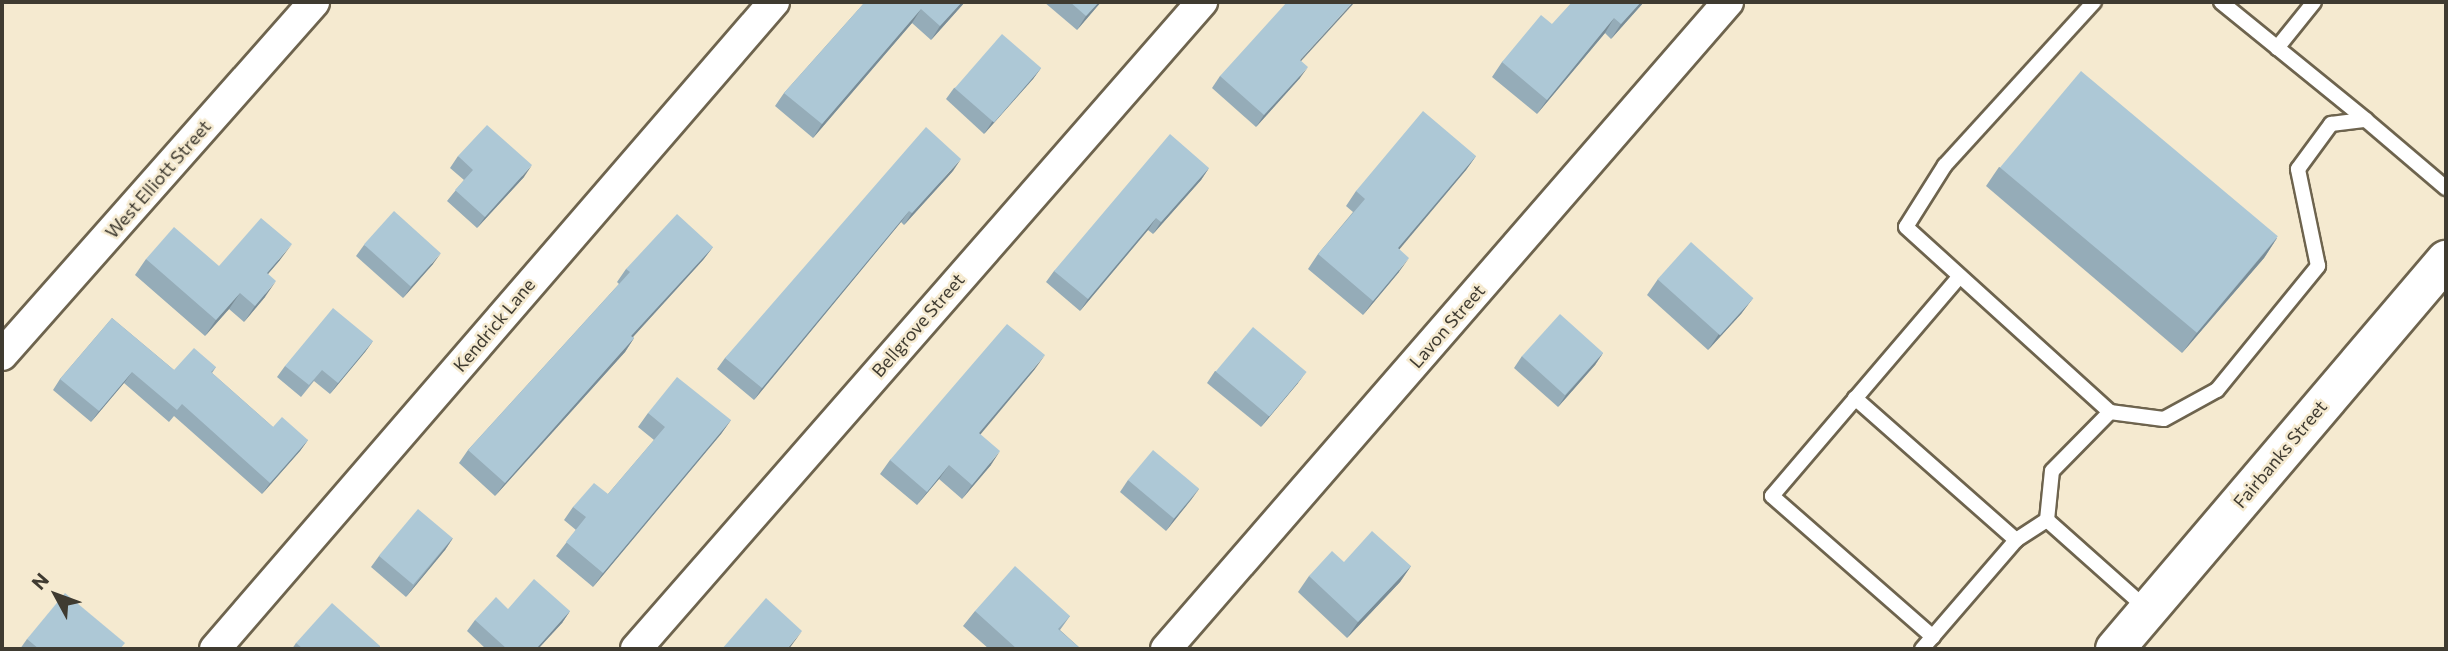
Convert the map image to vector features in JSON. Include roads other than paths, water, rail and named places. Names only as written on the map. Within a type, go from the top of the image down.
[{"type":"street","name":"West Elliott Street","points":[[2,355],[314,2]]},
{"type":"street","name":"Kendrick Lane","points":[[215,649],[774,2]]},
{"type":"street","name":"Bellgrove Street","points":[[636,649],[1202,2]]},
{"type":"street","name":"Lavon Street","points":[[1166,649],[1728,2]]},
{"type":"street","name":"Fairbanks Street","points":[[2115,649],[2446,260]]},
{"type":"lane","points":[[2094,2],[1945,165],[1906,227],[2110,412],[2164,419],[2217,390],[2318,266],[2298,169],[2332,124],[2366,120]]},
{"type":"lane","points":[[2221,2],[2446,188]]},
{"type":"lane","points":[[2277,48],[2314,2]]},
{"type":"lane","points":[[1933,637],[1772,496],[1960,276]]},
{"type":"lane","points":[[1856,398],[2016,540]]},
{"type":"lane","points":[[1922,649],[2016,540],[2046,520],[2052,471],[2110,412]]},
{"type":"lane","points":[[2046,520],[2148,610]]}]
